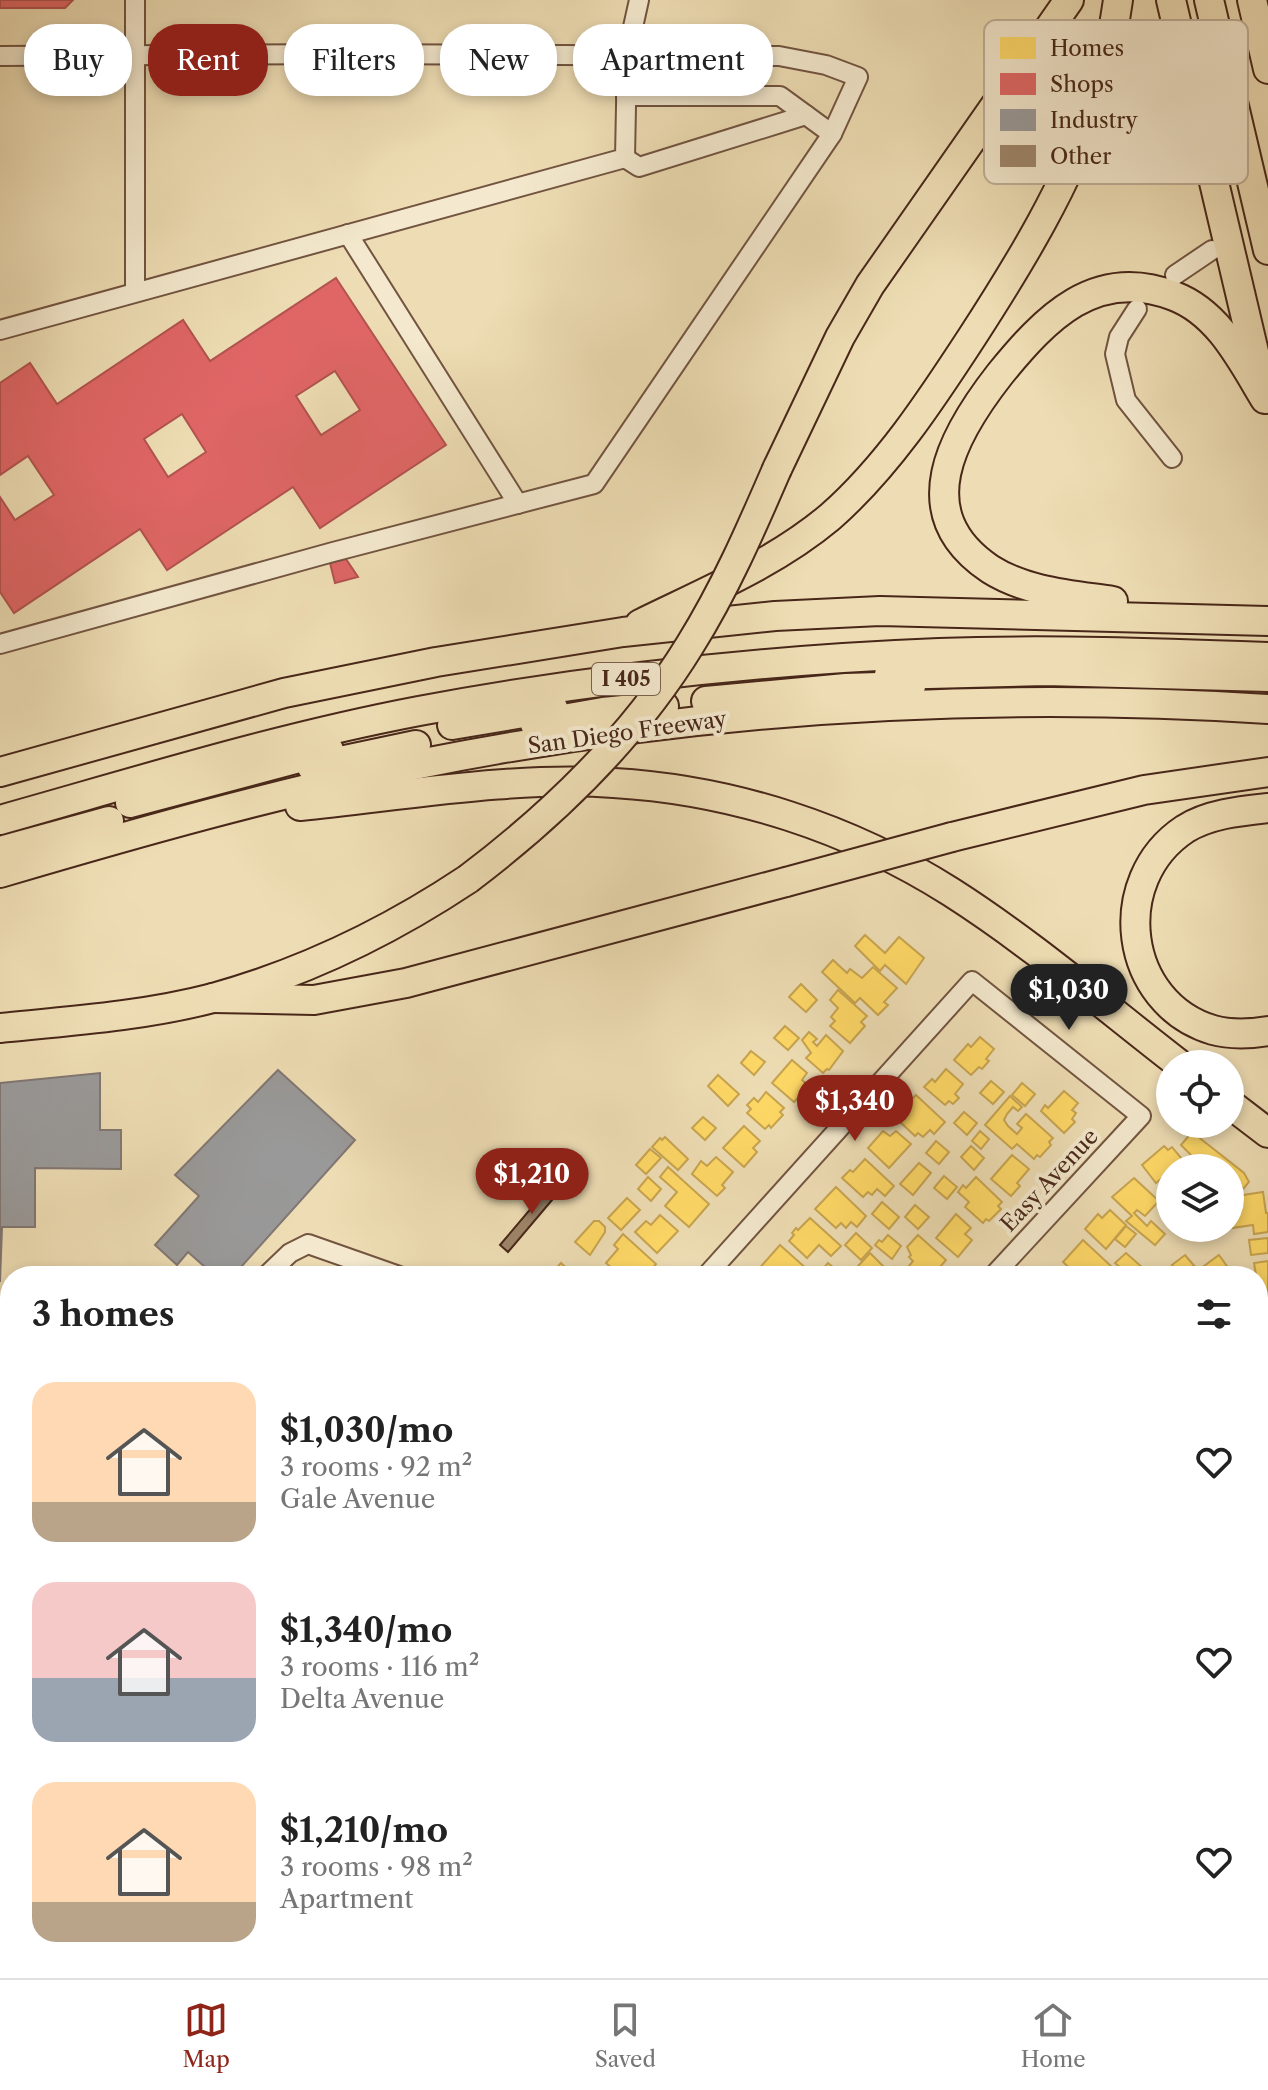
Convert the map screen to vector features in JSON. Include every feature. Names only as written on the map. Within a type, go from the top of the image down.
[{"type":"highway","points":[[1115,20],[1118,0]]},
{"type":"highway","points":[[1171,0],[1176,20]]},
{"type":"highway","points":[[1209,0],[1214,20]]},
{"type":"highway","points":[[1252,0],[1268,69]]},
{"type":"highway","points":[[0,1028],[127,1014],[213,998],[272,979],[379,932],[468,879],[507,850],[562,801],[625,734],[689,647],[718,598],[826,364],[870,285],[984,121]]},
{"type":"highway","points":[[1248,165],[1268,250]]},
{"type":"highway","points":[[623,632],[765,562],[829,517],[864,484],[941,385],[995,301],[1060,184]]},
{"type":"highway","points":[[1215,184],[1267,405]]},
{"type":"highway","points":[[1236,620],[1065,594],[1006,578],[967,549],[955,531],[946,504],[946,465],[962,427],[1044,323],[1061,309],[1099,292],[1117,288],[1154,291],[1174,296],[1194,307],[1213,322],[1234,347],[1267,405]]},
{"type":"highway","points":[[0,772],[284,693],[464,657],[623,632],[775,616],[880,611],[1268,621]]},
{"type":"highway","name":"I 405","points":[[0,820],[189,766],[329,731],[491,698],[609,681],[758,664],[941,653],[1268,657]]},
{"type":"highway","points":[[0,839],[344,746],[601,700],[723,686],[920,673],[1046,671],[1267,691]]},
{"type":"highway","points":[[0,851],[357,757],[603,712],[846,688],[1056,683],[1267,691]]},
{"type":"highway","name":"San Diego Freeway","points":[[0,873],[192,817],[353,778],[465,755],[588,735],[723,718],[841,709],[1034,701],[1155,703],[1267,691]]},
{"type":"highway","points":[[0,764],[32,763]]},
{"type":"highway","points":[[213,998],[314,1000],[406,983],[952,837],[1144,790],[1268,772]]},
{"type":"highway","points":[[192,817],[551,782],[612,782],[662,787],[738,802],[815,825],[914,870],[988,917],[1161,1050]]},
{"type":"highway","points":[[1268,808],[1204,820],[1171,840],[1147,870],[1135,915],[1139,954],[1147,973],[1167,1002],[1212,1030],[1248,1034],[1268,1031]]},
{"type":"highway","points":[[1244,1115],[1268,1133]]},
{"type":"street","points":[[135,0],[135,292]]},
{"type":"street","points":[[634,24],[639,0]]},
{"type":"street","points":[[0,56],[573,54]]},
{"type":"street","points":[[0,644],[594,484],[832,134],[858,77],[826,65],[773,56]]},
{"type":"street","points":[[625,158],[626,96]]},
{"type":"street","points":[[773,96],[780,96],[832,134]]},
{"type":"street","points":[[0,330],[625,158],[639,167],[806,115]]},
{"type":"street","points":[[348,234],[518,504]]},
{"type":"street","points":[[1175,275],[1212,250]]},
{"type":"street","points":[[1137,309],[1119,337],[1115,354],[1126,400],[1172,458]]},
{"type":"street","name":"Easy Avenue","points":[[715,1266],[972,981],[1141,1116],[1002,1266]]},
{"type":"street","points":[[276,1266],[290,1253],[308,1244],[371,1266]]},
{"type":"building: Homes","points":[[865,935],[885,953],[899,937],[924,958],[906,984],[885,965],[880,971],[855,946]]},
{"type":"building: Homes","points":[[833,960],[847,973],[850,969],[862,978],[873,967],[897,988],[884,1002],[888,1005],[878,1015],[860,998],[855,1003],[822,972]]},
{"type":"building: Homes","points":[[801,984],[817,1000],[806,1012],[789,997]]},
{"type":"building: Homes","points":[[838,990],[867,1016],[861,1022],[865,1026],[850,1043],[830,1026],[835,1021],[831,1017],[838,1008],[830,1000]]},
{"type":"building: Homes","points":[[785,1026],[799,1038],[788,1050],[774,1038]]},
{"type":"building: Homes","points":[[809,1032],[817,1039],[813,1042],[817,1046],[826,1035],[843,1051],[829,1070],[823,1073],[806,1058],[811,1053],[802,1040]]},
{"type":"building: Homes","points":[[980,1037],[994,1049],[982,1069],[979,1067],[971,1075],[954,1060],[968,1044],[971,1047]]},
{"type":"building: Homes","points":[[751,1051],[765,1062],[754,1075],[741,1063]]},
{"type":"building: Homes","points":[[792,1060],[807,1073],[802,1080],[809,1086],[794,1102],[772,1083]]},
{"type":"building: Homes","points":[[946,1069],[963,1084],[955,1094],[959,1098],[953,1104],[949,1101],[945,1105],[924,1087],[932,1079],[935,1082]]},
{"type":"building: Homes","points":[[718,1075],[739,1094],[728,1106],[708,1086]]},
{"type":"building: Homes","points":[[991,1081],[1004,1092],[993,1104],[980,1093]]},
{"type":"building: Homes","points":[[1022,1083],[1035,1094],[1025,1106],[1012,1095]]},
{"type":"building: Homes","points":[[1064,1091],[1078,1103],[1072,1110],[1076,1113],[1072,1119],[1075,1122],[1064,1133],[1041,1111]]},
{"type":"building: Homes","points":[[766,1092],[784,1108],[780,1112],[783,1115],[771,1128],[769,1125],[765,1129],[747,1113],[751,1109],[747,1105],[754,1098],[758,1102]]},
{"type":"building: Homes","points":[[916,1095],[945,1122],[934,1134],[930,1130],[923,1137],[918,1133],[915,1136],[899,1121],[906,1113],[902,1109]]},
{"type":"building: Homes","points":[[1010,1096],[1022,1107],[1018,1111],[1013,1107],[1007,1114],[1004,1120],[1008,1126],[1017,1134],[1022,1128],[1017,1124],[1026,1114],[1053,1138],[1040,1157],[1037,1155],[1034,1159],[1017,1144],[1012,1149],[985,1125]]},
{"type":"building: Homes","points":[[964,1112],[977,1123],[967,1135],[954,1123]]},
{"type":"building: Homes","points":[[703,1117],[716,1128],[705,1140],[692,1128]]},
{"type":"building: Homes","points":[[744,1126],[760,1141],[753,1148],[757,1152],[744,1167],[723,1148]]},
{"type":"building: Homes","points":[[883,1131],[890,1136],[896,1131],[911,1144],[889,1168],[868,1148]]},
{"type":"building: Homes","points":[[980,1131],[989,1139],[981,1149],[972,1141]]},
{"type":"building: Homes","points":[[665,1137],[688,1159],[678,1170],[652,1147]]},
{"type":"building: Homes","points":[[1187,1138],[1200,1138],[1220,1154],[1190,1154],[1181,1145]]},
{"type":"building: Homes","points":[[936,1141],[949,1152],[939,1164],[926,1153]]},
{"type":"building: Homes","points":[[971,1146],[984,1158],[974,1170],[961,1157]]},
{"type":"building: Homes","points":[[1164,1146],[1168,1150],[1172,1147],[1178,1154],[1156,1154],[1156,1183],[1142,1165]]},
{"type":"building: Homes","points":[[650,1149],[661,1158],[646,1174],[636,1165]]},
{"type":"building: Homes","points":[[1012,1155],[1029,1169],[1011,1196],[991,1179]]},
{"type":"building: Homes","points":[[716,1157],[733,1172],[717,1196],[692,1174],[701,1161],[707,1166]]},
{"type":"building: Homes","points":[[865,1159],[894,1186],[885,1196],[877,1189],[872,1195],[868,1192],[863,1197],[842,1178]]},
{"type":"building: Homes","points":[[919,1163],[931,1173],[913,1195],[900,1184]]},
{"type":"building: Homes","points":[[668,1167],[709,1204],[689,1227],[665,1206],[677,1192],[660,1177]]},
{"type":"building: Homes","points":[[944,1176],[957,1187],[947,1199],[934,1188]]},
{"type":"building: Homes","points":[[648,1177],[661,1189],[651,1201],[638,1189]]},
{"type":"building: Homes","points":[[976,1177],[1002,1202],[998,1206],[1001,1209],[983,1223],[965,1207],[969,1202],[958,1192]]},
{"type":"building: Homes","points":[[1134,1178],[1156,1198],[1156,1204],[1145,1216],[1137,1210],[1134,1213],[1147,1226],[1151,1221],[1156,1226],[1158,1242],[1155,1245],[1126,1221],[1132,1216],[1112,1197]]},
{"type":"building: Homes","points":[[836,1187],[866,1216],[857,1227],[851,1222],[846,1228],[841,1223],[836,1228],[815,1209]]},
{"type":"building: Homes","points":[[1263,1192],[1268,1232],[1254,1234],[1253,1225],[1244,1226],[1244,1195]]},
{"type":"building: Homes","points":[[627,1198],[640,1210],[621,1230],[608,1218]]},
{"type":"building: Homes","points":[[882,1202],[899,1217],[889,1229],[872,1214]]},
{"type":"building: Homes","points":[[915,1205],[929,1217],[918,1229],[905,1217]]},
{"type":"building: Homes","points":[[1110,1210],[1126,1225],[1106,1249],[1085,1229],[1098,1214],[1102,1218]]},
{"type":"building: Homes","points":[[956,1214],[971,1228],[965,1234],[972,1240],[958,1257],[936,1238]]},
{"type":"building: Homes","points":[[660,1215],[678,1231],[657,1253],[635,1232],[646,1221],[651,1225]]},
{"type":"building: Homes","points":[[810,1218],[841,1246],[831,1256],[819,1245],[807,1258],[789,1241],[796,1228],[798,1230]]},
{"type":"building: Homes","points":[[594,1221],[605,1227],[605,1232],[590,1255],[575,1242]]},
{"type":"building: Homes","points":[[1126,1226],[1136,1234],[1125,1247],[1115,1239]]},
{"type":"building: Homes","points":[[856,1233],[872,1248],[861,1260],[845,1245]]},
{"type":"building: Homes","points":[[623,1234],[656,1264],[609,1266],[606,1263],[618,1249],[614,1245]]},
{"type":"building: Homes","points":[[888,1235],[901,1246],[892,1259],[875,1245]]},
{"type":"building: Homes","points":[[918,1235],[946,1260],[941,1266],[909,1266],[913,1261],[907,1247]]},
{"type":"building: Homes","points":[[1268,1238],[1268,1253],[1251,1255],[1249,1240]]},
{"type":"building: Homes","points":[[1083,1240],[1111,1266],[1067,1266],[1063,1262]]},
{"type":"building: Homes","points":[[780,1245],[804,1266],[761,1266]]},
{"type":"building: Homes","points":[[870,1253],[883,1266],[858,1266]]},
{"type":"building: Homes","points":[[1126,1253],[1141,1266],[1118,1266],[1115,1263]]},
{"type":"building: Homes","points":[[1185,1255],[1194,1266],[1173,1266]]},
{"type":"building: Homes","points":[[1219,1255],[1227,1266],[1204,1266]]},
{"type":"building: Homes","points":[[1268,1261],[1268,1266],[1254,1266],[1254,1263]]},
{"type":"building: Shops","points":[[0,0],[73,0],[65,8],[0,8]]},
{"type":"building: Shops","points":[[336,278],[446,445],[320,528],[293,487],[167,570],[140,529],[14,613],[0,592],[0,497],[15,520],[54,495],[28,456],[0,475],[0,383],[30,363],[57,404],[183,320],[210,361]],"holes":[[[335,371],[360,410],[321,435],[296,396]],[[182,414],[206,452],[168,477],[144,439]]]},
{"type":"building: Shops","points":[[346,559],[358,577],[335,583],[330,563]]},
{"type":"building: Industry","points":[[278,1070],[355,1140],[242,1266],[204,1266],[188,1252],[177,1265],[155,1245],[199,1196],[175,1175]]},
{"type":"building: Industry","points":[[100,1073],[100,1130],[121,1130],[121,1169],[35,1168],[35,1227],[2,1227],[1,1266],[0,1266],[0,1083]]},
{"type":"building: Other","points":[[555,1180],[563,1187],[508,1252],[500,1245]]}]
